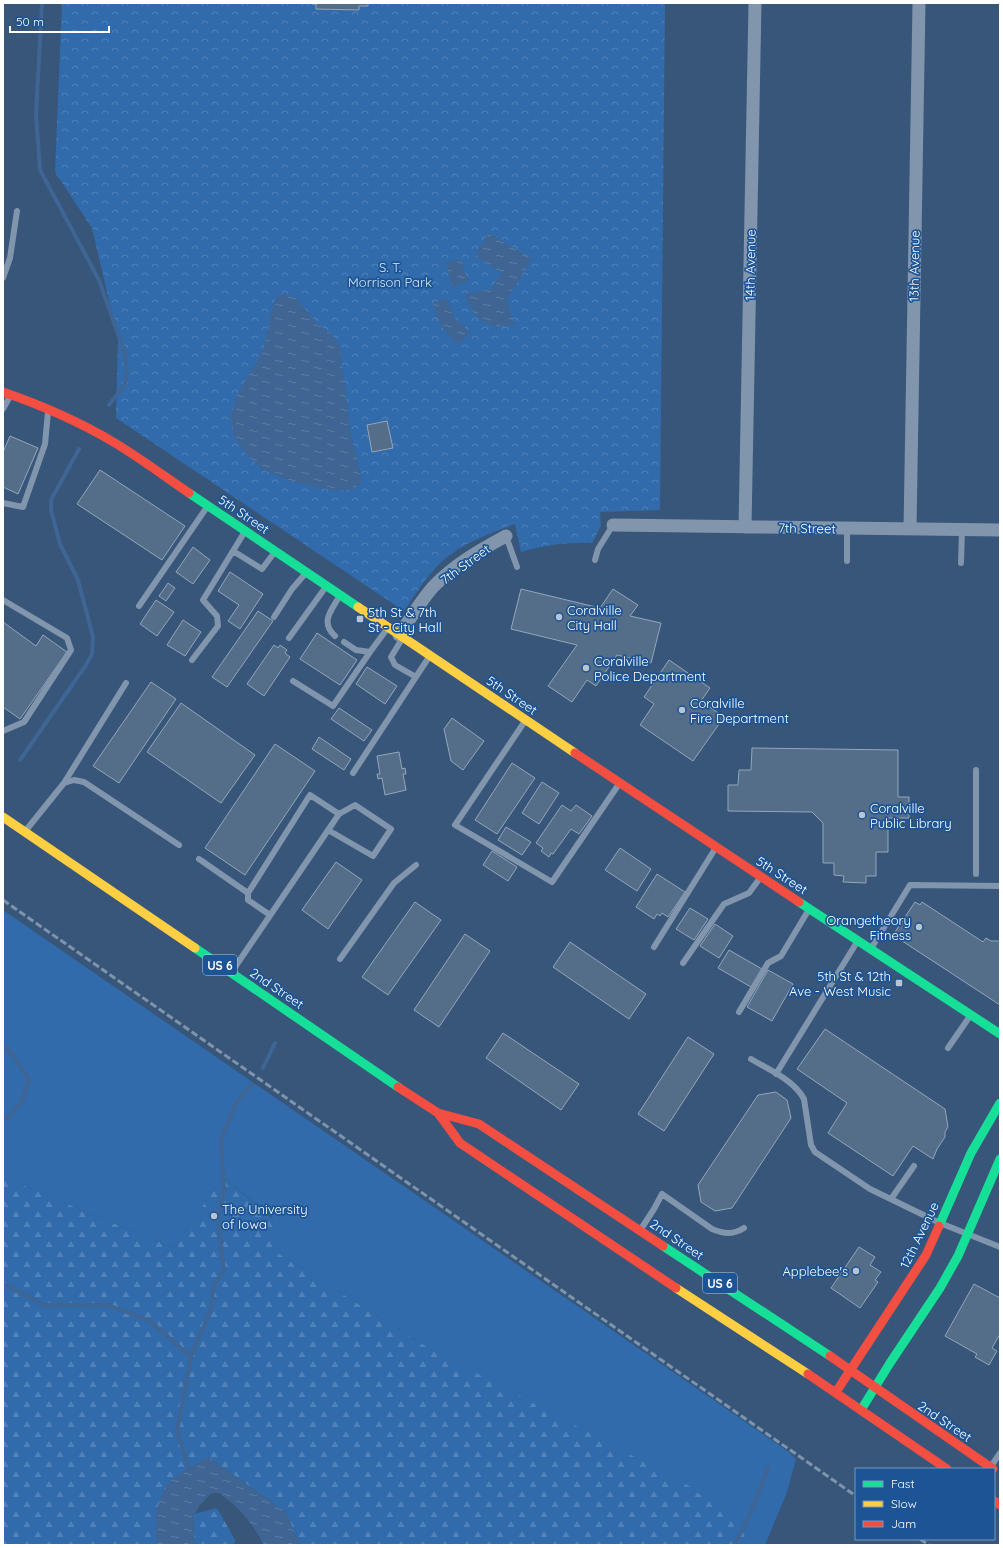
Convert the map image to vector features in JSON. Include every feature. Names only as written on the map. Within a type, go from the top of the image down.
[{"type":"main road","name":"5th Street","points":[[7,393],[49,409],[84,425],[115,443],[525,720],[1000,1034]]},
{"type":"main road","name":"2nd Street","points":[[3,817],[438,1113],[479,1124],[640,1230],[992,1468]]},
{"type":"main road","name":"12th Avenue","points":[[836,1392],[926,1255],[971,1153],[1000,1103]]},
{"type":"main road","name":"2nd Street","points":[[438,1113],[460,1143],[626,1256],[836,1392],[946,1468]]},
{"type":"main road","points":[[861,1410],[890,1363],[940,1288],[958,1256],[1000,1159]]},
{"type":"street","name":"14th Avenue","points":[[745,527],[755,3]]},
{"type":"street","name":"13th Avenue","points":[[910,529],[919,3]]},
{"type":"street","name":"7th Street","points":[[613,525],[1000,530]]},
{"type":"street","name":"7th Street","points":[[401,636],[420,603],[433,588],[452,570],[474,554],[506,536]]},
{"type":"lane","points":[[3,278],[10,258],[17,211]]},
{"type":"lane","points":[[3,409],[7,393]]},
{"type":"lane","points":[[3,503],[24,507],[45,444],[49,409]]},
{"type":"lane","points":[[139,606],[208,506]]},
{"type":"lane","points":[[596,560],[598,549],[613,525]]},
{"type":"lane","points":[[847,528],[847,561]]},
{"type":"lane","points":[[961,563],[962,530]]},
{"type":"lane","points":[[192,660],[218,626],[217,616],[203,600],[245,531]]},
{"type":"lane","points":[[506,536],[517,567]]},
{"type":"lane","points":[[233,550],[262,569],[275,551]]},
{"type":"lane","points":[[274,617],[306,572]]},
{"type":"lane","points":[[289,638],[326,586]]},
{"type":"lane","points":[[336,636],[328,627],[328,618],[340,596]]},
{"type":"lane","points":[[3,600],[67,638],[71,650],[24,722],[3,731]]},
{"type":"lane","points":[[293,681],[333,706],[388,628]]},
{"type":"lane","points":[[401,636],[391,657],[395,665],[416,677]]},
{"type":"lane","points":[[344,642],[356,650],[370,652]]},
{"type":"lane","points":[[353,773],[430,656]]},
{"type":"lane","points":[[24,832],[64,783],[126,683]]},
{"type":"lane","points":[[525,720],[455,825],[552,882],[620,783]]},
{"type":"lane","points":[[976,770],[976,874]]},
{"type":"lane","points":[[64,783],[74,780],[84,782],[179,845]]},
{"type":"lane","points":[[270,915],[248,900],[248,893],[310,795],[339,814]]},
{"type":"lane","points":[[231,973],[270,915],[328,830],[339,814],[355,806],[390,828],[373,856],[328,830]]},
{"type":"lane","points":[[654,947],[716,847]]},
{"type":"lane","points":[[199,859],[248,893]]},
{"type":"lane","points":[[340,959],[394,883],[416,865]]},
{"type":"lane","points":[[683,963],[724,904],[749,892],[760,876]]},
{"type":"lane","points":[[871,949],[910,885],[1000,886]]},
{"type":"lane","points":[[739,1012],[768,963],[781,956],[809,909]]},
{"type":"lane","points":[[776,1074],[858,941]]},
{"type":"lane","points":[[948,1048],[970,1015]]},
{"type":"lane","points":[[752,1059],[796,1088],[804,1099],[811,1145],[815,1152],[870,1189],[940,1223],[1000,1247]]},
{"type":"lane","points":[[891,1199],[914,1166]]},
{"type":"lane","points":[[640,1230],[662,1194],[712,1230],[731,1234],[744,1228]]},
{"type":"lane","points":[[993,1468],[1000,1453]]},
{"type":"green space","name":"S. T. Morrison Park","points":[[62,3],[665,3],[660,510],[600,512],[601,526],[592,543],[556,544],[521,552],[515,524],[498,530],[466,545],[451,554],[437,566],[404,611],[116,418],[118,339],[92,228],[55,172]]},
{"type":"green space","points":[[3,910],[789,1452],[796,1459],[787,1492],[765,1545],[741,1545],[746,1531],[420,1343],[273,1250],[273,1218],[223,1177],[173,1248],[3,1177]]},
{"type":"green space","points":[[3,1177],[173,1248],[223,1177],[273,1219],[273,1250],[420,1343],[689,1486],[747,1531],[741,1545],[300,1545],[286,1512],[208,1457],[156,1534],[158,1545],[3,1545]]},
{"type":"green space","points":[[217,1508],[235,1540],[234,1545],[194,1545],[194,1514]]},
{"type":"water","points":[[489,233],[532,259],[507,299],[514,325],[496,326],[483,321],[472,310],[465,294],[491,289],[501,273],[475,256]]},
{"type":"water","points":[[461,259],[468,282],[452,287],[446,263]]},
{"type":"water","points":[[285,294],[296,298],[319,325],[332,334],[340,347],[350,429],[362,481],[354,489],[334,491],[293,482],[263,470],[247,455],[234,437],[231,415],[237,395],[263,350],[273,305],[277,296]]},
{"type":"water","points":[[447,298],[454,317],[470,332],[459,344],[445,331],[437,316],[433,303]]},
{"type":"water","points":[[208,1457],[286,1512],[300,1545],[264,1545],[250,1523],[239,1510],[219,1493],[212,1493],[200,1505],[195,1516],[194,1545],[158,1545],[156,1534],[156,1511],[166,1484],[183,1471]]},
{"type":"building","points":[[312,3],[368,3],[368,6],[359,6],[359,10],[316,9],[316,4]]},
{"type":"building","points":[[387,421],[393,448],[372,452],[367,425]]},
{"type":"building","points":[[10,436],[38,448],[18,494],[3,487],[3,452]]},
{"type":"building","points":[[100,470],[185,526],[162,560],[77,504]]},
{"type":"building","points":[[193,547],[210,560],[193,584],[176,572]]},
{"type":"building","points":[[230,572],[263,594],[240,629],[228,621],[239,605],[218,591]]},
{"type":"building","points":[[168,583],[175,588],[166,601],[159,596]]},
{"type":"building","points":[[521,589],[600,608],[613,589],[638,605],[630,616],[661,623],[651,663],[617,655],[596,686],[587,680],[572,702],[548,686],[577,645],[511,629]]},
{"type":"building","points":[[156,600],[174,612],[157,636],[140,624]]},
{"type":"building","points":[[258,611],[273,621],[227,687],[212,677]]},
{"type":"building","points":[[183,620],[201,632],[185,656],[167,645]]},
{"type":"building","points":[[3,622],[36,646],[43,635],[67,652],[20,719],[3,707]]},
{"type":"building","points":[[317,633],[357,660],[340,685],[300,659]]},
{"type":"building","points":[[274,645],[278,648],[280,645],[287,650],[285,653],[290,657],[264,696],[247,684]]},
{"type":"building","name":"Coralville Fire Department","points":[[669,660],[710,688],[701,701],[724,717],[693,761],[640,725],[654,704],[644,697]]},
{"type":"building","points":[[367,667],[397,686],[385,704],[356,684]]},
{"type":"building","points":[[151,682],[176,699],[119,783],[93,766]]},
{"type":"building","points":[[181,703],[255,755],[221,803],[147,752]]},
{"type":"building","points":[[339,708],[372,730],[364,741],[331,719]]},
{"type":"building","points":[[452,718],[484,741],[463,770],[451,761],[444,729]]},
{"type":"building","points":[[319,737],[351,759],[344,770],[312,749]]},
{"type":"building","points":[[275,744],[315,771],[245,875],[205,848]]},
{"type":"building","name":"Coralville Public Library","points":[[752,748],[898,750],[898,797],[909,797],[909,818],[888,818],[888,852],[876,852],[876,876],[866,876],[866,883],[843,882],[844,876],[834,875],[834,863],[823,863],[823,823],[812,812],[728,811],[728,785],[738,785],[739,770],[751,770]]},
{"type":"building","points":[[399,752],[402,769],[405,768],[406,774],[403,774],[406,790],[385,795],[382,778],[378,779],[377,774],[380,774],[377,756]]},
{"type":"building","points":[[512,763],[535,778],[497,834],[475,820]]},
{"type":"building","points":[[542,782],[559,793],[539,824],[522,813]]},
{"type":"building","points":[[562,805],[571,811],[576,805],[592,816],[579,834],[571,829],[553,854],[551,853],[549,857],[541,851],[543,848],[536,843]]},
{"type":"building","points":[[506,827],[531,842],[522,855],[498,840]]},
{"type":"building","points":[[620,848],[651,869],[637,891],[605,870]]},
{"type":"building","points":[[492,851],[517,867],[508,881],[483,865]]},
{"type":"building","points":[[336,862],[362,880],[328,929],[302,910]]},
{"type":"building","points":[[657,874],[685,892],[668,917],[662,913],[660,916],[657,914],[654,919],[636,907]]},
{"type":"building","points":[[415,902],[441,920],[388,995],[362,977]]},
{"type":"building","points":[[915,902],[920,905],[922,902],[983,942],[986,938],[991,941],[1000,941],[1000,1005],[893,935]]},
{"type":"building","points":[[690,908],[708,919],[694,940],[676,929]]},
{"type":"building","points":[[715,924],[733,936],[719,958],[700,946]]},
{"type":"building","points":[[465,934],[490,951],[439,1027],[414,1010]]},
{"type":"building","points":[[570,942],[646,994],[629,1019],[553,967]]},
{"type":"building","points":[[729,950],[762,969],[751,987],[718,968]]},
{"type":"building","points":[[768,970],[793,984],[772,1021],[747,1007]]},
{"type":"building","points":[[825,1029],[945,1109],[948,1127],[945,1132],[945,1137],[937,1149],[933,1159],[913,1146],[893,1176],[828,1133],[847,1103],[797,1069]]},
{"type":"building","points":[[503,1033],[579,1084],[561,1110],[486,1058]]},
{"type":"building","points":[[688,1037],[714,1054],[664,1131],[638,1114]]},
{"type":"building","points":[[776,1092],[787,1100],[791,1118],[732,1208],[715,1211],[701,1202],[698,1185],[758,1095]]},
{"type":"building","points":[[859,1247],[875,1257],[870,1265],[881,1272],[875,1280],[878,1282],[860,1308],[831,1288]]},
{"type":"building","points":[[974,1284],[1000,1298],[1000,1334],[992,1348],[997,1351],[989,1365],[975,1357],[977,1354],[945,1336]]},
{"type":"waterway","points":[[42,3],[36,115],[40,170],[99,280],[125,354],[127,373],[125,384],[109,405]]},
{"type":"waterway","points":[[20,760],[86,665],[92,654],[93,637],[78,580],[60,544],[51,510],[51,500],[79,449]]},
{"type":"waterway","points":[[263,1068],[275,1043]]},
{"type":"waterway","points":[[3,1046],[13,1055],[29,1080],[23,1100],[9,1117],[3,1118]]},
{"type":"waterway","points":[[191,1357],[212,1306],[213,1286],[224,1271],[218,1215],[224,1190],[221,1140],[236,1103],[252,1084]]},
{"type":"waterway","points":[[3,1284],[45,1305],[108,1305],[150,1321],[191,1357],[177,1431],[190,1472]]},
{"type":"waterway","points":[[734,1545],[748,1519],[768,1468]]},
{"type":"railway","points":[[3,900],[855,1495]]},
{"type":"railway","points":[[922,1540],[929,1545]]},
{"type":"traffic: fast","points":[[189,493],[358,607]]},
{"type":"traffic: fast","points":[[799,902],[1000,1034]]},
{"type":"traffic: fast","points":[[195,948],[398,1087]]},
{"type":"traffic: fast","points":[[939,1226],[971,1153],[1000,1103]]},
{"type":"traffic: fast","points":[[861,1410],[890,1363],[940,1288],[958,1256],[1000,1159]]},
{"type":"traffic: fast","points":[[663,1246],[830,1356]]},
{"type":"traffic: slow","points":[[358,607],[575,753]]},
{"type":"traffic: slow","points":[[3,817],[195,948]]},
{"type":"traffic: slow","points":[[676,1288],[808,1374]]},
{"type":"traffic: jam","points":[[3,392],[60,414],[102,435],[189,493]]},
{"type":"traffic: jam","points":[[575,753],[799,902]]},
{"type":"traffic: jam","points":[[398,1087],[438,1113],[479,1124],[663,1246]]},
{"type":"traffic: jam","points":[[438,1113],[460,1143],[676,1288]]},
{"type":"traffic: jam","points":[[836,1392],[926,1255],[939,1226]]},
{"type":"traffic: jam","points":[[830,1356],[992,1468]]},
{"type":"traffic: jam","points":[[808,1374],[946,1468]]},
{"type":"traffic: jam","points":[[995,1502],[1000,1505]]},
{"type":"place","name":"Coralville City Hall","points":[[559,617]]},
{"type":"place","name":"5th St & 7th St - City Hall","points":[[360,619]]},
{"type":"place","name":"Coralville Police Department","points":[[586,668]]},
{"type":"place","name":"Coralville Fire Department","points":[[682,710]]},
{"type":"place","name":"Coralville Public Library","points":[[862,815]]},
{"type":"place","name":"Orangetheory Fitness","points":[[919,927]]},
{"type":"place","name":"5th St & 12th Ave - West Music","points":[[899,983]]},
{"type":"place","name":"The University of Iowa","points":[[214,1216]]},
{"type":"place","name":"Applebee's","points":[[856,1271]]}]
